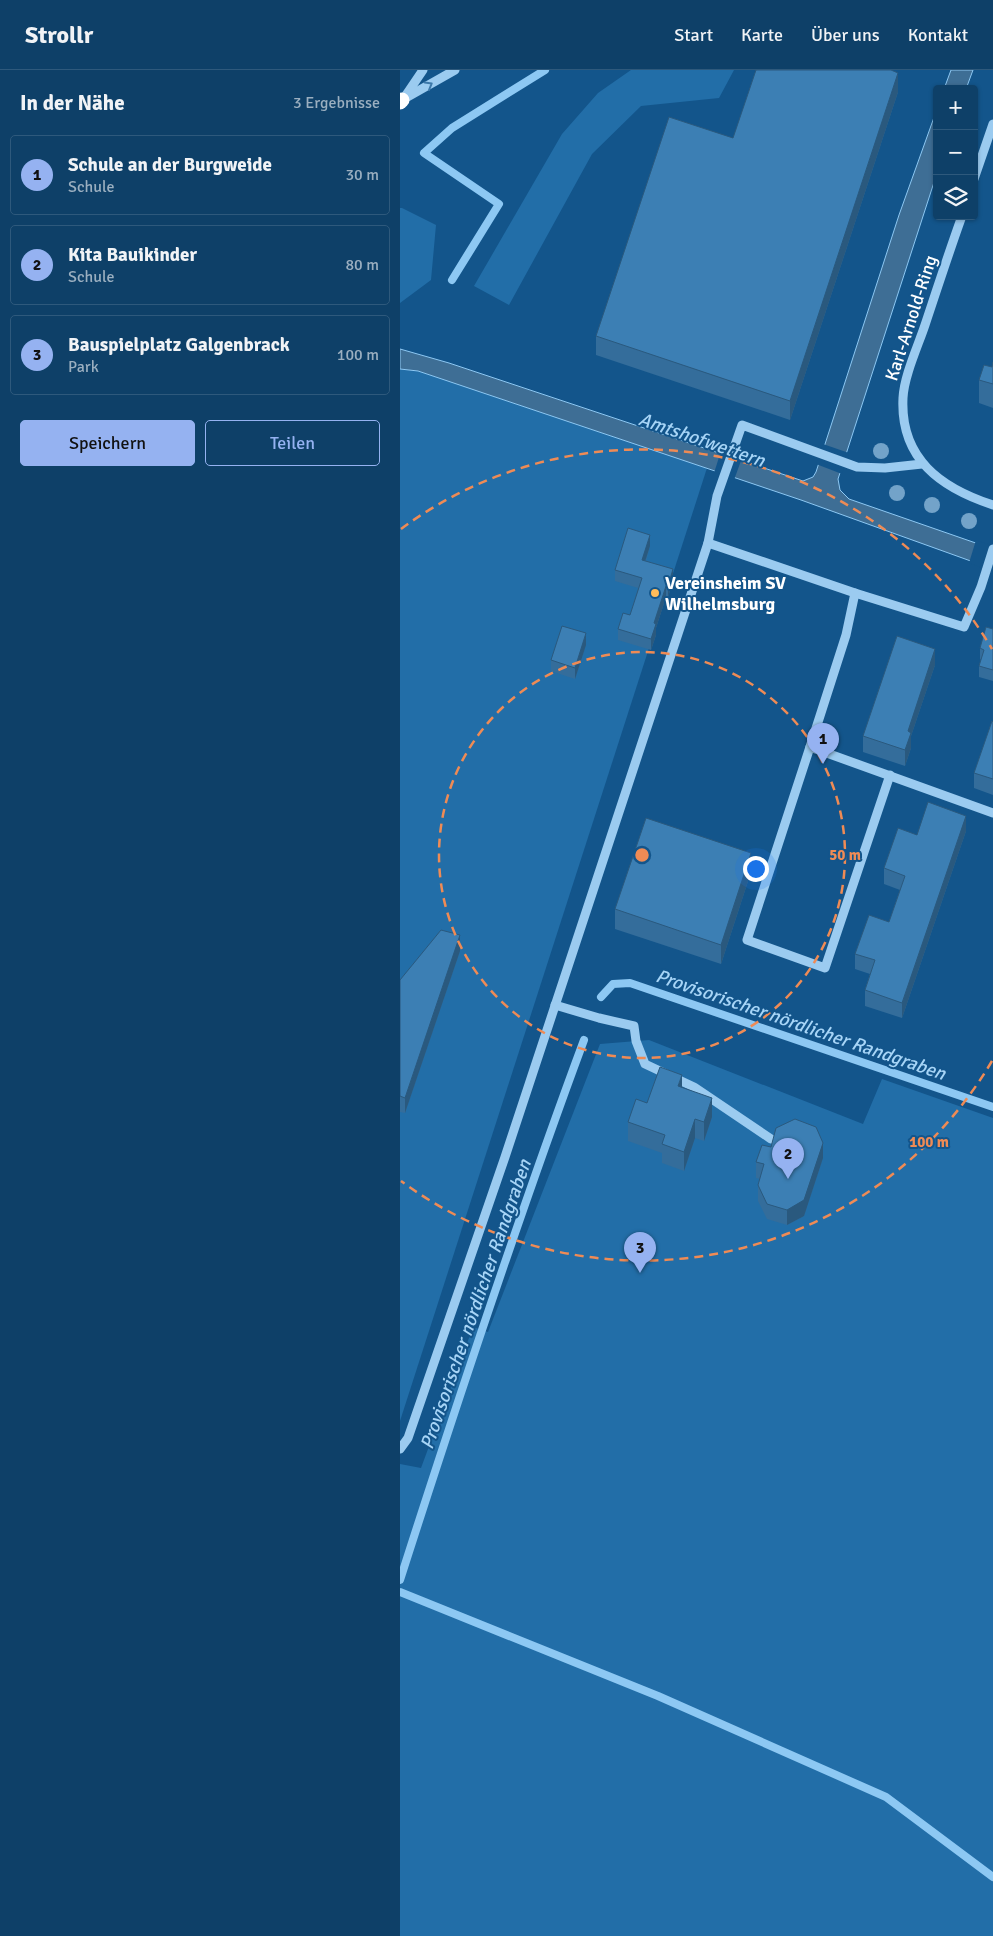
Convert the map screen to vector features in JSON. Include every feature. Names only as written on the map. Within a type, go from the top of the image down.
[{"type":"street","points":[[401,101],[423,70]]},
{"type":"street","points":[[401,101],[455,70]]},
{"type":"street","points":[[975,175],[993,124]]},
{"type":"street","name":"Karl-Arnold-Ring","points":[[961,220],[910,367],[903,397],[904,420],[911,444],[922,464],[934,476],[993,505]]},
{"type":"street","points":[[400,1450],[408,1438],[505,1157],[708,543],[717,496],[742,425],[857,467],[885,468],[922,464]]},
{"type":"street","points":[[708,543],[964,627],[993,549]]},
{"type":"street","points":[[856,593],[846,635],[747,940],[825,968],[890,775]]},
{"type":"street","points":[[810,747],[993,813]]},
{"type":"street","points":[[555,1005],[634,1026],[636,1041],[645,1064],[694,1087],[771,1139]]},
{"type":"shaded area","points":[[631,70],[734,70],[719,98],[641,106],[592,154],[509,305],[474,286],[562,134],[598,93]]},
{"type":"shaded area","points":[[951,70],[973,70],[967,85],[945,85]]},
{"type":"shaded area","points":[[933,120],[933,185],[838,479],[840,490],[849,499],[993,549],[993,569],[801,500],[418,371],[400,369],[400,349],[449,363],[803,481],[813,477],[816,472],[899,215]]},
{"type":"shaded area","points":[[400,208],[436,225],[431,280],[400,303]]},
{"type":"shaded area","points":[[400,369],[418,371],[707,468],[400,1421]]},
{"type":"shaded area","points":[[649,1040],[863,1124],[882,1079],[993,1118],[993,1936],[400,1936],[400,1464],[421,1468],[473,1327],[488,1332],[600,1044]]},
{"type":"pier","points":[[823,444],[849,453],[842,474],[816,464]]},
{"type":"pier","points":[[721,451],[742,458],[734,480],[714,473]]},
{"type":"pier","points":[[976,540],[993,546],[993,572],[969,563]]},
{"type":"building","points":[[756,70],[891,70],[898,73],[790,401],[596,336],[669,117],[733,138]]},
{"type":"building","points":[[993,362],[993,384],[979,380],[984,365],[992,367]]},
{"type":"building","name":"Vereinsheim SV Wilhelmsburg","points":[[628,528],[650,535],[642,560],[673,569],[654,623],[656,624],[651,639],[618,629],[623,613],[630,615],[642,578],[615,570]]},
{"type":"building","points":[[562,626],[586,633],[575,668],[551,660]]},
{"type":"building","points":[[986,627],[993,629],[993,670],[979,666],[984,650],[980,648]]},
{"type":"building","points":[[897,636],[935,649],[908,731],[911,733],[905,750],[863,736]]},
{"type":"building","points":[[993,722],[993,779],[974,773]]},
{"type":"building","points":[[928,802],[966,816],[902,1003],[865,990],[875,960],[855,954],[869,915],[889,922],[905,876],[884,868],[898,828],[917,835]]},
{"type":"building","points":[[646,818],[751,853],[721,945],[615,909]]},
{"type":"building","points":[[441,930],[460,935],[405,1098],[400,1096],[400,980]]},
{"type":"building","points":[[660,1067],[682,1075],[678,1086],[712,1098],[704,1122],[695,1119],[684,1152],[662,1144],[665,1135],[628,1122],[636,1099],[647,1103]]},
{"type":"building","points":[[795,1119],[816,1127],[823,1143],[804,1200],[787,1210],[767,1204],[758,1185],[764,1164],[756,1162],[762,1145],[771,1147],[776,1128]]},
{"type":"waterway","points":[[452,280],[499,204],[424,153],[452,128],[545,70]]},
{"type":"waterway","name":"Provisorischer nördlicher Randgraben","points":[[601,997],[613,984],[630,983],[993,1107]]},
{"type":"waterway","name":"Provisorischer nördlicher Randgraben","points":[[400,1580],[489,1309],[584,1040]]},
{"type":"waterway","points":[[400,1592],[658,1696],[886,1797],[993,1877]]},
{"type":"place","name":"Vereinsheim SV Wilhelmsburg","points":[[655,593]]},
{"type":"place","name":"Schule an der Burgweide","points":[[823,764]]},
{"type":"place","name":"Kita Bauikinder","points":[[788,1179]]},
{"type":"place","name":"Bauspielplatz Galgenbrack","points":[[640,1273]]},
{"type":"water label","name":"Amtshofwettern","points":[[702,439]]}]
